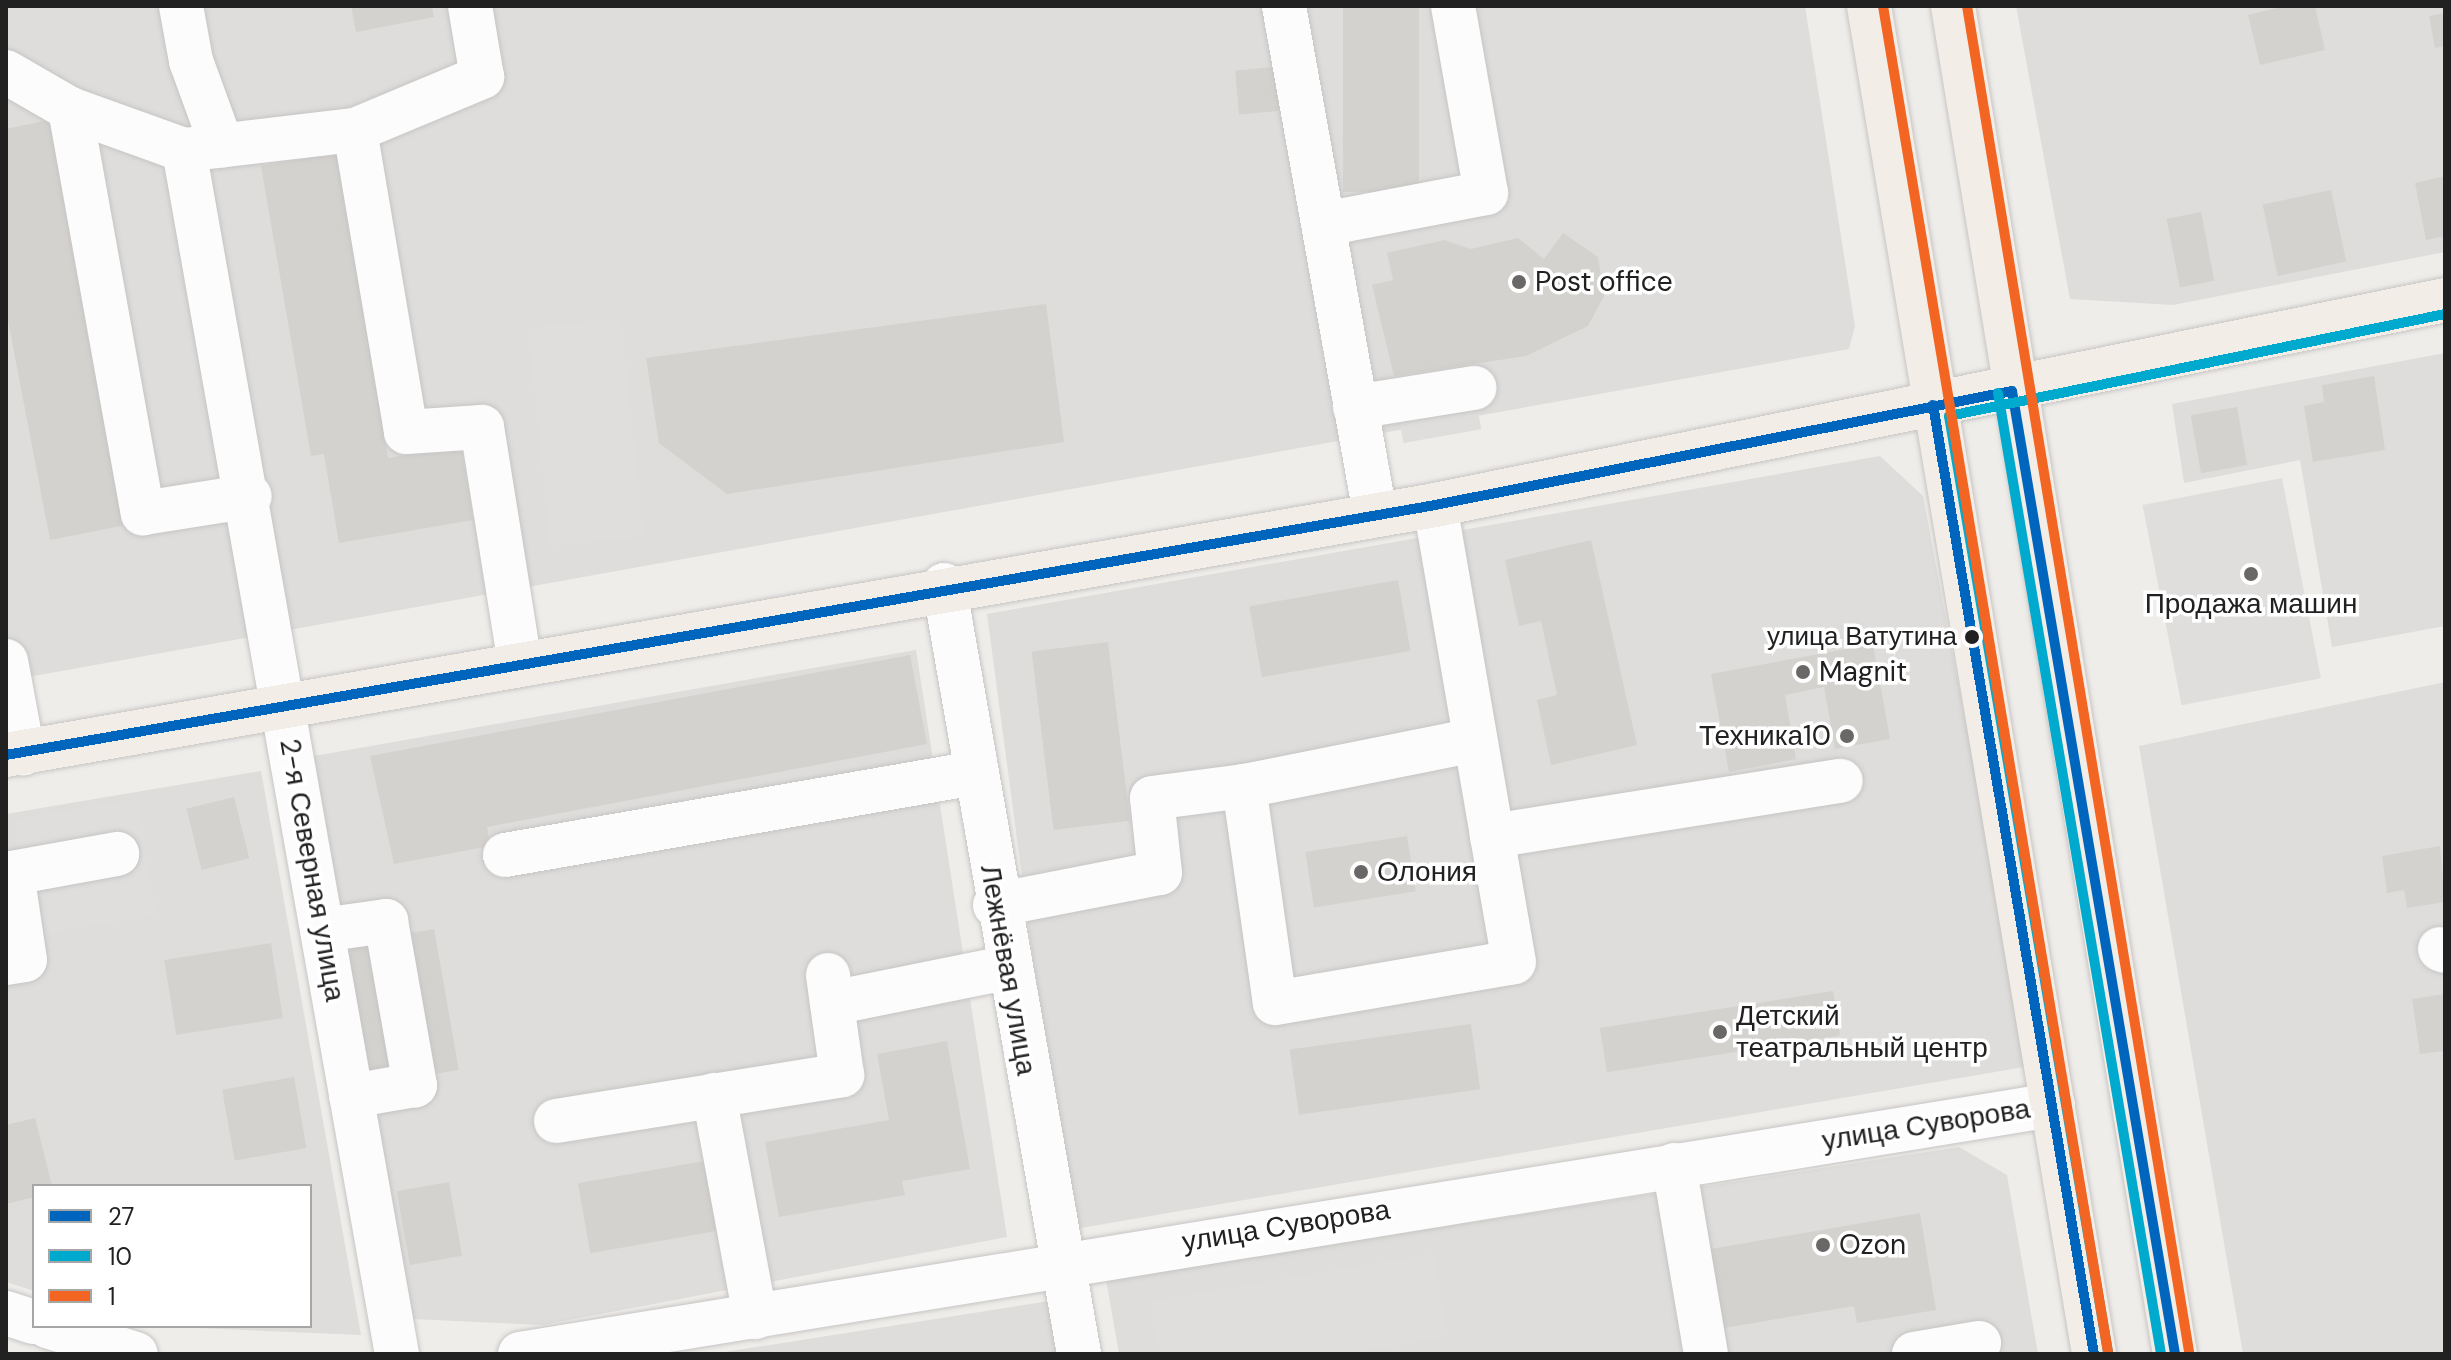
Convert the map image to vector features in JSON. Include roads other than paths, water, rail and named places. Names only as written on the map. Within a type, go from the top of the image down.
[{"type":"main road","points":[[1869,6],[1933,405],[2094,1354]]},
{"type":"main road","points":[[1953,6],[2012,391],[2175,1354]]},
{"type":"main road","points":[[14,754],[283,708],[944,585],[1435,505],[2012,391],[2445,300]]},
{"type":"street","name":"2-я Северная улица","points":[[181,6],[283,708],[397,1354]]},
{"type":"street","points":[[6,72],[70,109],[203,148],[355,130],[482,77],[470,6]]},
{"type":"street","points":[[1284,6],[1375,514]]},
{"type":"street","points":[[1324,224],[1486,193],[1453,6]]},
{"type":"street","points":[[70,109],[143,513],[250,496]]},
{"type":"street","points":[[355,130],[406,432],[482,427],[520,663]]},
{"type":"street","points":[[1355,407],[1474,388]]},
{"type":"street","points":[[1244,786],[1275,1003],[1514,962],[1435,505]]},
{"type":"street","name":"Лежнёвая улица","points":[[944,585],[1006,968],[1079,1354]]},
{"type":"street","points":[[6,661],[14,754]]},
{"type":"street","points":[[995,905],[1160,873],[1152,798],[1244,786],[1475,740]]},
{"type":"street","points":[[505,855],[976,773]]},
{"type":"street","points":[[1492,836],[1841,781]]},
{"type":"street","points":[[6,963],[25,960],[12,873],[117,854]]},
{"type":"street","points":[[322,930],[386,921],[413,1070],[415,1085],[351,1096]]},
{"type":"street","points":[[556,1121],[842,1075],[830,989],[1006,968]]},
{"type":"street","points":[[714,1095],[755,1317]]},
{"type":"street","name":"улица Суворова","points":[[520,1354],[755,1317],[1060,1261],[2053,1105]]},
{"type":"street","points":[[1674,1165],[1706,1354]]},
{"type":"street","points":[[6,1313],[32,1321]]},
{"type":"street","points":[[53,1328],[136,1354]]},
{"type":"street","points":[[1914,1354],[1979,1343]]},
{"type":"place","name":"Post office","points":[[1519,282]]},
{"type":"place","name":"Продажа машин","points":[[2251,574]]},
{"type":"place","name":"улица Ватутина","points":[[1972,637]]},
{"type":"place","name":"Magnit","points":[[1803,672]]},
{"type":"place","name":"Техника10","points":[[1847,736]]},
{"type":"place","name":"Олония","points":[[1361,872]]},
{"type":"place","name":"Детский театральный центр","points":[[1720,1032]]},
{"type":"place","name":"Ozon","points":[[1823,1245]]}]
